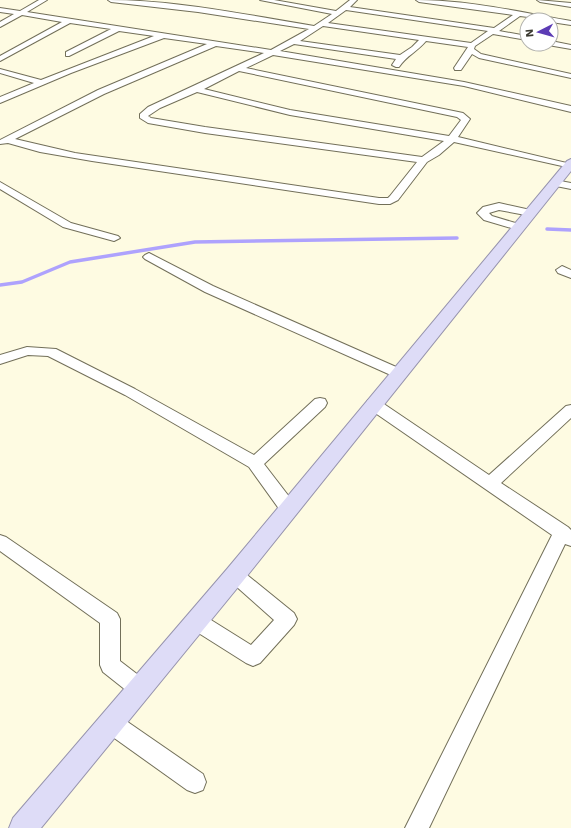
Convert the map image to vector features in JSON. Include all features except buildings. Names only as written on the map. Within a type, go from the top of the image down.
[{"type":"main road","points":[[23,828],[139,688],[235,576],[288,508],[524,220],[563,185],[570,165]]},
{"type":"street","points":[[0,25],[30,6],[44,0]]},
{"type":"street","points":[[111,0],[424,38],[470,50],[478,56],[571,76]]},
{"type":"street","points":[[263,0],[338,13]]},
{"type":"street","points":[[354,0],[338,13],[294,42],[276,52],[152,109],[146,113],[144,118],[205,130],[424,160]]},
{"type":"street","points":[[419,0],[519,14]]},
{"type":"street","points":[[540,0],[571,5]]},
{"type":"street","points":[[501,11],[508,4]]},
{"type":"street","points":[[30,6],[45,8]]},
{"type":"street","points":[[447,17],[464,6]]},
{"type":"street","points":[[345,8],[399,16],[447,17],[494,31],[519,36]]},
{"type":"street","points":[[0,10],[393,71],[464,84],[571,109]]},
{"type":"street","points":[[458,68],[470,50],[519,14]]},
{"type":"street","points":[[379,32],[399,16]]},
{"type":"street","points":[[0,59],[68,21]]},
{"type":"street","points":[[559,21],[571,23]]},
{"type":"street","points":[[69,54],[119,28]]},
{"type":"street","points":[[0,100],[41,82],[164,35]]},
{"type":"street","points":[[393,71],[401,57],[415,49],[424,38]]},
{"type":"street","points":[[294,42],[401,57]]},
{"type":"street","points":[[3,142],[101,92],[216,43]]},
{"type":"street","points":[[559,45],[571,48]]},
{"type":"street","points":[[3,142],[70,154],[379,201],[390,201],[424,160],[436,153],[452,139],[466,119],[460,115],[238,69]]},
{"type":"street","points":[[0,71],[41,82]]},
{"type":"street","points":[[196,89],[248,104],[304,116],[452,139],[570,165]]},
{"type":"street","points":[[0,184],[67,225],[114,238]]},
{"type":"street","points":[[149,257],[209,289],[398,373]]},
{"type":"street","points":[[0,360],[27,351],[51,352],[130,392],[256,463],[288,508]]},
{"type":"street","points":[[256,463],[320,403]]},
{"type":"street","points":[[373,404],[566,535],[417,828]]},
{"type":"street","points":[[489,484],[571,410]]},
{"type":"street","points":[[0,542],[110,619],[110,665],[139,688]]},
{"type":"street","points":[[196,621],[253,657],[282,624],[287,618],[235,576]]},
{"type":"street","points":[[111,723],[196,782]]},
{"type":"waterway","points":[[547,229],[571,230]]},
{"type":"waterway","points":[[0,285],[22,282],[70,262],[195,242],[457,238]]}]
